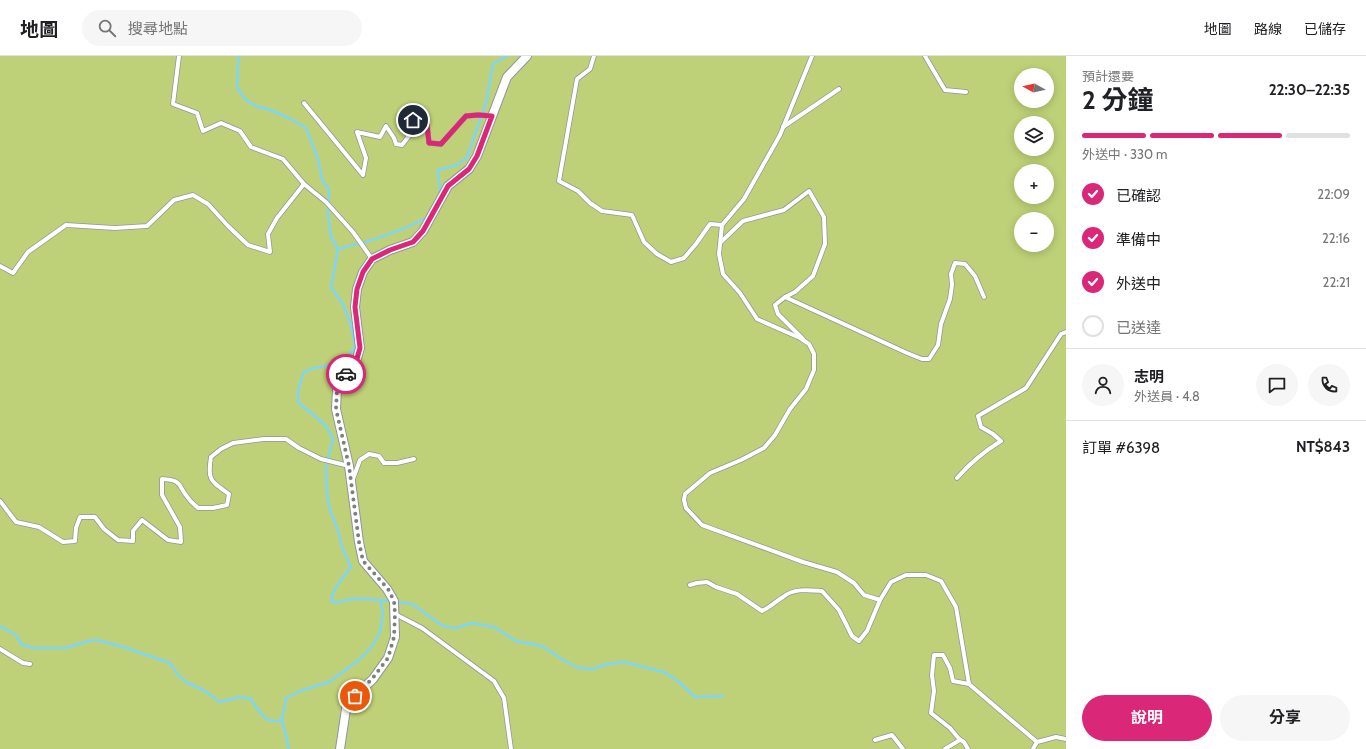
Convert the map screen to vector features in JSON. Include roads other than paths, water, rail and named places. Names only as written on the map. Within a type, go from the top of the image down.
[{"type":"street","points":[[340,749],[346,709],[355,696],[372,679],[388,658],[394,637],[394,608],[388,589],[363,561],[349,466],[336,409],[337,390],[345,375],[356,362],[360,348],[355,307],[357,289],[363,272],[372,259],[390,250],[413,242],[423,231],[448,186],[469,169],[477,156],[490,116],[507,77],[527,56]]},
{"type":"lane","points":[[179,56],[173,104],[197,113],[203,131],[221,124],[240,131],[251,147],[283,159],[304,184],[326,202],[357,238],[372,259]]},
{"type":"lane","points":[[594,56],[590,68],[577,79],[558,181],[578,191],[590,203],[602,211],[632,215],[644,242],[657,254],[672,262],[684,258],[710,224],[722,225]]},
{"type":"lane","points":[[809,344],[800,338],[757,319],[740,293],[723,274],[719,254],[722,225],[744,199],[783,128],[812,56]]},
{"type":"lane","points":[[925,56],[944,90],[966,92]]},
{"type":"lane","points":[[783,128],[840,89]]},
{"type":"lane","points":[[304,103],[363,175],[366,158],[357,132],[380,136],[386,126],[396,144],[402,145],[409,136],[413,120],[423,119],[427,124],[429,143],[441,144],[466,116],[490,116]]},
{"type":"lane","points":[[0,266],[14,273],[28,252],[66,225],[114,228],[147,226],[174,200],[193,195],[208,204],[248,245],[270,252],[268,234],[277,218],[304,184]]},
{"type":"lane","points":[[720,243],[744,221],[784,210],[809,191],[824,217],[825,244],[813,276],[795,292],[784,298],[775,306],[778,314],[809,344],[814,354],[814,370],[806,389],[790,409],[775,435],[764,448],[741,460],[710,473],[685,494],[684,500],[686,508],[702,525],[803,562],[837,572],[854,583],[864,595],[880,600]]},
{"type":"lane","points":[[784,298],[907,353],[922,359],[929,359],[938,345],[941,324],[950,299],[952,284],[951,274],[955,264],[966,264],[975,276],[984,297]]},
{"type":"lane","points":[[957,478],[984,451],[1001,441],[993,434],[981,428],[978,416],[1026,388],[1061,334],[1066,332]]},
{"type":"lane","points":[[0,501],[16,522],[39,527],[63,542],[75,541],[76,528],[80,517],[95,517],[104,529],[118,540],[132,541],[133,531],[142,520],[168,540],[181,542],[180,528],[162,495],[162,479],[173,480],[180,485],[188,498],[198,508],[213,508],[227,505],[229,494],[212,482],[208,472],[211,457],[221,449],[233,443],[264,439],[286,439],[299,448],[322,459],[349,466]]},
{"type":"lane","points":[[352,483],[360,460],[369,454],[379,456],[384,463],[397,463],[414,459]]},
{"type":"lane","points":[[690,585],[708,582],[716,587],[737,594],[762,611],[771,607],[784,596],[796,590],[822,591],[839,610],[852,636],[859,642],[867,632],[880,600],[891,582],[906,575],[926,575],[941,582],[956,607],[969,684]]},
{"type":"lane","points":[[394,608],[494,682],[504,698],[511,749]]},
{"type":"lane","points":[[0,649],[23,663],[30,664]]},
{"type":"lane","points":[[968,749],[964,742],[959,739],[950,728],[931,713],[934,691],[932,675],[934,655],[943,655],[950,668],[953,681],[969,684],[1037,742]]},
{"type":"lane","points":[[875,740],[892,734],[903,749]]},
{"type":"lane","points":[[1033,749],[1037,742],[1056,737],[1066,739]]},
{"type":"lane","points":[[945,749],[960,740],[959,739]]},
{"type":"waterway","points":[[239,56],[237,88],[247,101],[258,107],[268,109],[291,119],[306,128],[318,159],[322,180],[329,190],[328,216],[331,237],[338,249]]},
{"type":"waterway","points":[[440,194],[438,170],[457,165],[467,157],[486,103],[493,64],[507,56]]},
{"type":"waterway","points":[[289,749],[282,720],[286,698],[300,691],[329,682],[359,660],[373,645],[380,632],[383,613],[380,600],[347,599],[339,602],[331,601],[336,587],[351,567],[342,547],[329,507],[327,493],[326,469],[333,438],[325,425],[298,402],[298,391],[303,373],[310,369],[345,362],[355,346],[351,325],[344,306],[331,287],[338,249],[396,232],[427,217]]},
{"type":"waterway","points":[[380,600],[412,604],[443,626],[457,628],[471,623],[494,627],[516,641],[542,646],[579,668],[593,669],[607,664],[624,662],[664,672],[678,681],[695,697],[723,696]]},
{"type":"waterway","points":[[0,626],[16,635],[22,645],[35,648],[65,648],[97,640],[127,648],[170,663],[178,675],[186,682],[205,691],[220,702],[239,697],[251,699],[263,716],[267,719],[271,721],[282,720]]}]
